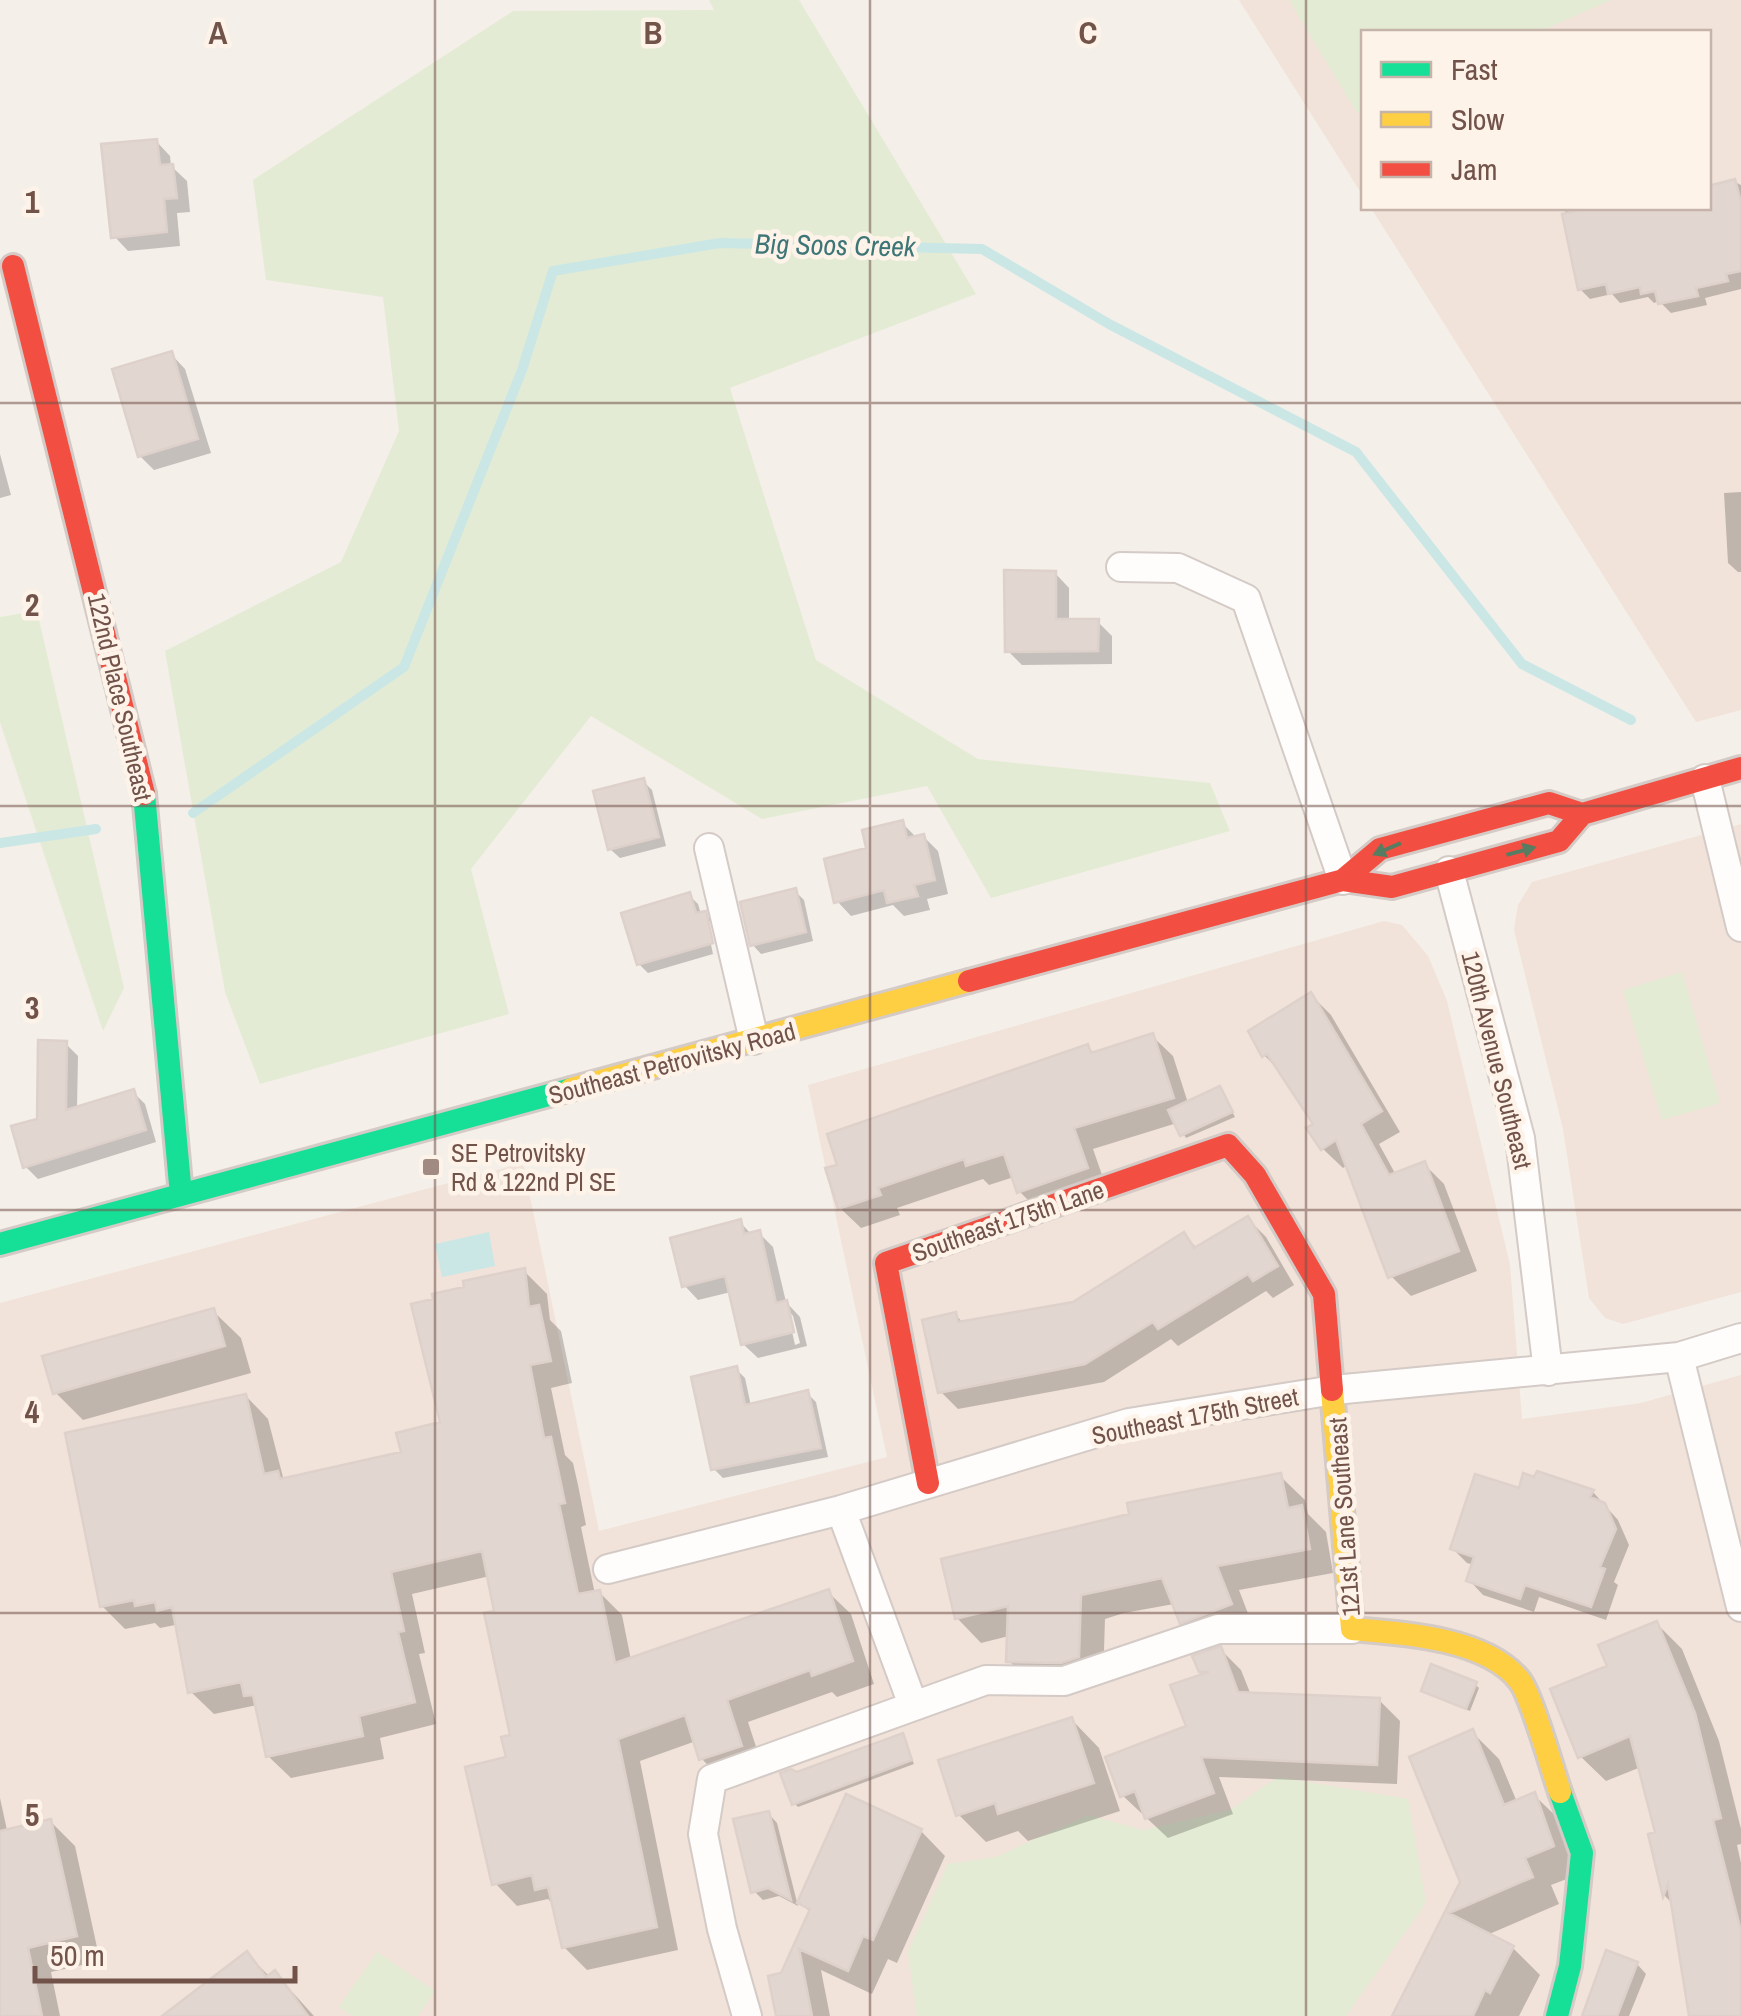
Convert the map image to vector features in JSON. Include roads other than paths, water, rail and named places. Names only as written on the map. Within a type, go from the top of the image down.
[{"type":"street","name":"122nd Place Southeast","points":[[13,266],[142,778],[154,872],[181,1196]]},
{"type":"street","points":[[1121,567],[1178,568],[1246,599],[1344,880]]},
{"type":"street","name":"Southeast Petrovitsky Road","points":[[0,1244],[1344,880],[1392,887],[1559,841],[1582,814],[1741,768]]},
{"type":"street","points":[[1705,779],[1741,927]]},
{"type":"street","name":"Southeast Petrovitsky Road","points":[[1344,880],[1380,849],[1549,803],[1582,814]]},
{"type":"street","points":[[709,848],[754,1040]]},
{"type":"street","name":"120th Avenue Southeast","points":[[1449,871],[1520,1138],[1548,1370]]},
{"type":"street","name":"121st Lane Southeast","points":[[1228,1145],[1255,1175],[1324,1294],[1352,1629],[1404,1633],[1486,1654],[1520,1682],[1582,1854],[1570,1966],[1557,2016]]},
{"type":"street","name":"Southeast 175th Lane","points":[[928,1484],[886,1263],[1228,1145]]},
{"type":"street","points":[[1741,1338],[1679,1357],[1741,1607]]},
{"type":"street","name":"Southeast 175th Street","points":[[608,1569],[841,1510],[1129,1424],[1334,1390],[1679,1357]]},
{"type":"street","points":[[841,1510],[913,1706]]},
{"type":"street","points":[[747,2016],[722,1929],[703,1834],[712,1778],[986,1680],[1064,1681],[1218,1628],[1352,1629]]},
{"type":"water","points":[[489,1232],[495,1266],[442,1277],[435,1244]]},
{"type":"waterway","name":"Big Soos Creek","points":[[193,813],[404,667],[522,370],[553,271],[720,243],[982,249],[1109,324],[1356,452],[1522,664],[1631,720]]},
{"type":"waterway","name":"Big Soos Creek","points":[[0,843],[96,829]]},
{"type":"place","name":"SE Petrovitsky Rd & 122nd Pl SE","points":[[431,1167]]}]
